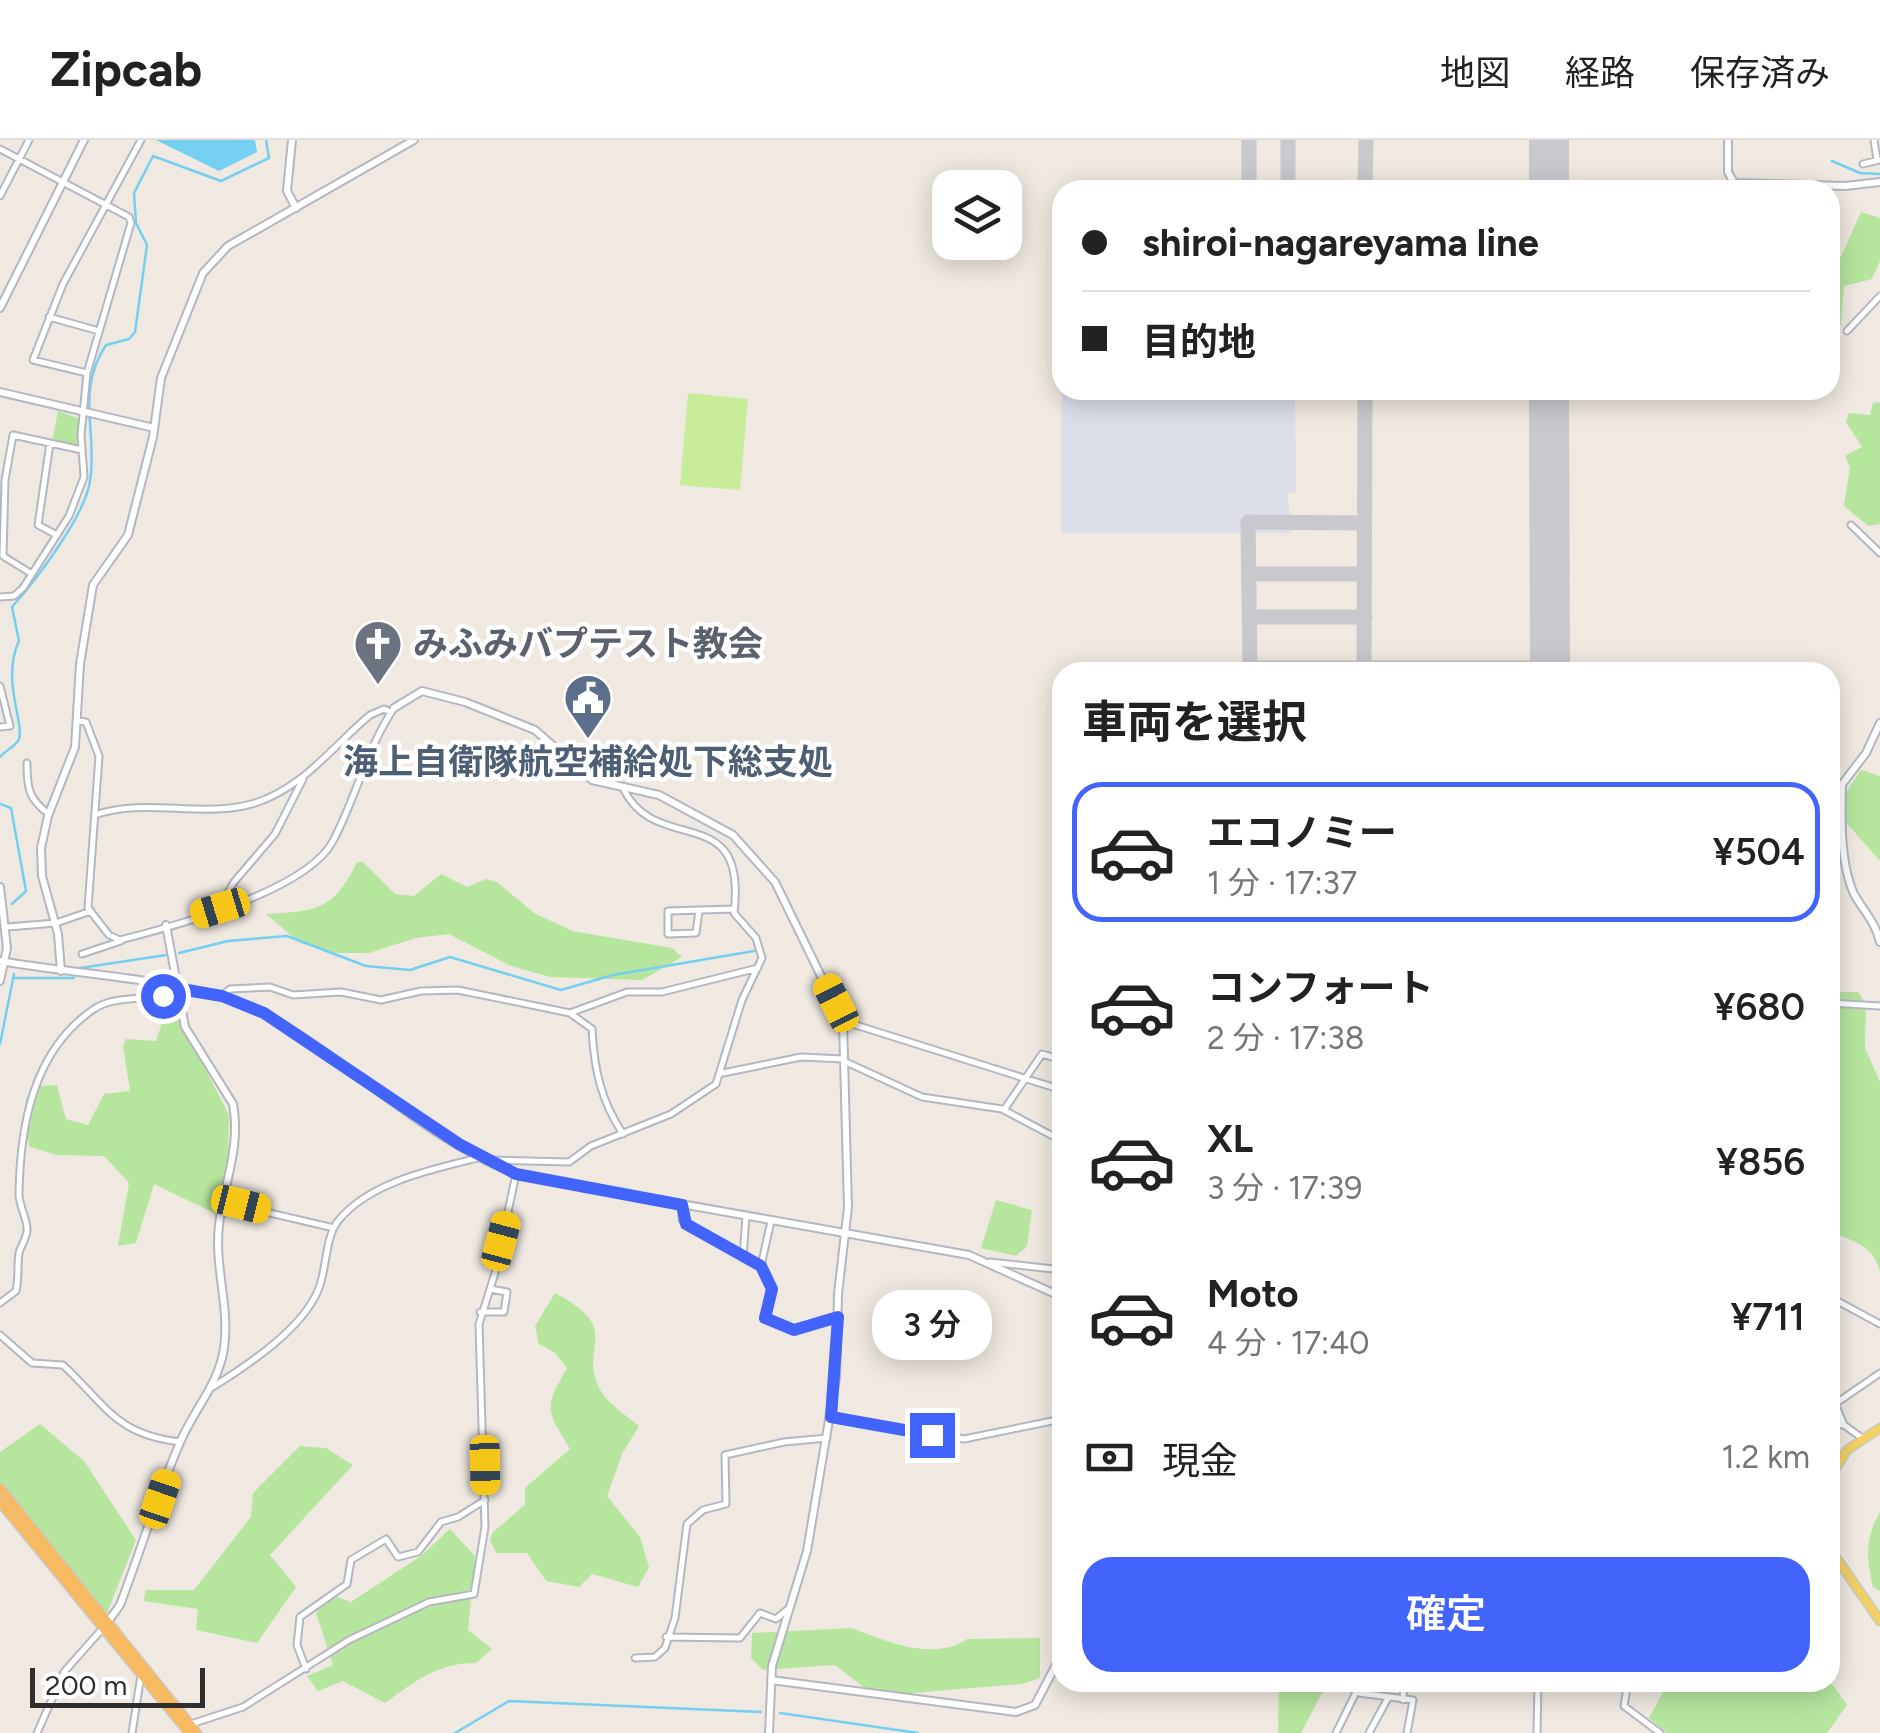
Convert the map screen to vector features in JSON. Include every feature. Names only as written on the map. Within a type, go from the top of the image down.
[{"type":"highway","points":[[0,1488],[188,1728]]},
{"type":"highway","points":[[0,1502],[106,1625],[141,1674],[188,1728],[198,1733]]},
{"type":"main road","points":[[1840,1456],[1880,1428]]},
{"type":"main road","points":[[1840,1563],[1880,1620]]},
{"type":"street","points":[[0,196],[29,140]]},
{"type":"street","points":[[0,308],[84,140]]},
{"type":"street","points":[[88,373],[33,360],[49,317],[141,140]]},
{"type":"street","points":[[292,140],[287,191],[296,208]]},
{"type":"street","points":[[62,971],[56,923],[41,865],[49,814],[72,756],[80,664],[93,585],[128,535],[154,428],[161,378],[207,265],[219,252],[414,140]]},
{"type":"street","points":[[1728,140],[1728,172],[1732,180]]},
{"type":"street","points":[[1863,164],[1878,160],[1874,140]]},
{"type":"street","points":[[0,149],[107,204],[132,223],[88,373],[82,450],[84,478],[69,516],[18,594],[0,597]]},
{"type":"street","points":[[1840,186],[1880,182]]},
{"type":"street","points":[[1847,331],[1880,296]]},
{"type":"street","points":[[49,317],[100,332]]},
{"type":"street","points":[[0,392],[154,428]]},
{"type":"street","points":[[32,574],[4,556],[5,480],[13,435],[82,450]]},
{"type":"street","points":[[50,443],[38,525],[55,534]]},
{"type":"street","points":[[1850,524],[1880,554]]},
{"type":"street","points":[[0,686],[10,726],[0,728]]},
{"type":"street","points":[[82,954],[286,884],[319,861],[338,830],[365,760],[393,710],[422,691],[465,702],[542,733],[581,774],[659,795],[707,818],[754,854],[781,893],[843,1021],[846,1061],[848,1207],[831,1417],[806,1551],[771,1680],[768,1733]]},
{"type":"street","points":[[95,815],[125,805],[155,809],[253,804],[302,779],[370,715],[384,708],[393,710]]},
{"type":"street","points":[[78,721],[86,722],[97,742],[91,911],[109,934],[124,940]]},
{"type":"street","points":[[1840,787],[1866,753],[1880,723]]},
{"type":"street","points":[[27,763],[27,787],[34,803],[49,814]]},
{"type":"street","points":[[220,908],[234,882],[275,834],[302,779]]},
{"type":"street","points":[[1842,784],[1840,828],[1852,888],[1877,924],[1880,942]]},
{"type":"street","points":[[212,1387],[309,1307],[325,1270],[334,1228],[364,1199],[424,1171],[484,1159],[568,1162],[591,1146],[671,1114],[716,1084],[723,1074],[742,1000],[762,958],[756,938],[734,909],[738,877],[720,846],[710,838],[669,826],[637,810],[623,788]]},
{"type":"street","points":[[0,888],[7,927],[0,981]]},
{"type":"street","points":[[699,911],[696,932],[668,934],[668,911],[734,909]]},
{"type":"street","points":[[7,927],[56,923],[91,911]]},
{"type":"street","points":[[36,1733],[64,1672],[120,1605],[180,1442],[212,1387],[224,1349],[226,1321],[218,1242],[235,1154],[233,1104],[185,1027],[166,925]]},
{"type":"street","points":[[3,962],[222,996],[264,1013],[484,1159],[516,1174],[990,1262],[1052,1269]]},
{"type":"street","points":[[570,1012],[627,992],[662,992],[758,968]]},
{"type":"street","points":[[222,996],[230,989],[270,986],[293,995],[342,992],[381,1000],[421,991],[458,990],[570,1012],[592,1030],[594,1062],[607,1110],[623,1134]]},
{"type":"street","points":[[0,1302],[16,1291],[18,1284],[19,1254],[27,1232],[19,1195],[29,1096],[44,1066],[69,1031],[96,1007],[163,996],[176,989]]},
{"type":"street","points":[[1840,1004],[1880,1006]]},
{"type":"street","points":[[843,1021],[1052,1087]]},
{"type":"street","points":[[1004,1110],[1042,1054],[1052,1057]]},
{"type":"street","points":[[723,1074],[801,1058],[846,1061],[922,1096],[1004,1110],[1052,1136]]},
{"type":"street","points":[[188,1728],[243,1706],[348,1640],[429,1602],[474,1594],[485,1500],[480,1312],[490,1289],[516,1174]]},
{"type":"street","points":[[223,1202],[334,1228]]},
{"type":"street","points":[[682,1205],[686,1224],[761,1266]]},
{"type":"street","points":[[744,1258],[746,1216]]},
{"type":"street","points":[[772,1220],[761,1266],[772,1289],[765,1318],[794,1330],[838,1317]]},
{"type":"street","points":[[990,1262],[1052,1292]]},
{"type":"street","points":[[480,1312],[504,1312],[506,1292],[490,1289]]},
{"type":"street","points":[[1840,1303],[1880,1324]]},
{"type":"street","points":[[0,1335],[32,1363],[63,1365],[135,1433],[180,1442]]},
{"type":"street","points":[[1840,1400],[1880,1372]]},
{"type":"street","points":[[1840,1416],[1844,1425],[1862,1438]]},
{"type":"street","points":[[831,1417],[964,1439],[1052,1422]]},
{"type":"street","points":[[1840,1425],[1844,1425]]},
{"type":"street","points":[[634,1658],[660,1654],[676,1613],[678,1568],[687,1524],[703,1510],[726,1504],[725,1455],[784,1442],[828,1438]]},
{"type":"street","points":[[306,1669],[297,1644],[300,1617],[347,1584],[351,1560],[386,1540],[398,1557],[418,1552],[441,1522],[458,1517],[485,1500]]},
{"type":"street","points":[[666,1637],[740,1638],[760,1613],[776,1620],[790,1607]]},
{"type":"street","points":[[771,1680],[812,1682],[1016,1712],[1035,1705],[1052,1672]]},
{"type":"street","points":[[132,1733],[141,1674]]},
{"type":"street","points":[[1403,1692],[1403,1700]]},
{"type":"street","points":[[1535,1732],[1537,1692]]},
{"type":"street","points":[[1626,1692],[1624,1706],[1660,1733]]},
{"type":"street","points":[[1336,1733],[1359,1694],[1412,1700],[1407,1733]]},
{"type":"street","points":[[1369,1733],[1388,1698]]},
{"type":"shaded area","points":[[1061,400],[1295,400],[1296,493],[1287,493],[1292,533],[1061,533]]},
{"type":"green space","points":[[1861,212],[1880,218],[1880,261],[1872,279],[1844,286],[1840,326],[1840,257]]},
{"type":"green space","points":[[688,393],[748,399],[740,490],[680,485]]},
{"type":"green space","points":[[1880,402],[1880,524],[1868,526],[1844,506],[1850,467],[1845,456],[1862,447],[1846,422],[1849,413],[1870,415],[1873,403]]},
{"type":"green space","points":[[58,411],[80,419],[76,446],[52,441]]},
{"type":"green space","points":[[1861,770],[1880,776],[1880,861],[1843,819],[1844,795]]},
{"type":"green space","points":[[357,862],[363,862],[395,894],[414,896],[441,874],[467,887],[486,879],[497,882],[534,913],[572,931],[672,948],[682,957],[642,980],[551,977],[511,966],[449,934],[416,938],[369,953],[336,953],[300,943],[266,914],[322,905],[340,890]]},
{"type":"green space","points":[[1840,992],[1858,992],[1866,1004],[1865,1048],[1880,1082],[1880,1273],[1873,1256],[1840,1236]]},
{"type":"green space","points":[[165,1014],[177,1014],[229,1115],[228,1167],[216,1214],[154,1184],[136,1243],[118,1246],[129,1183],[104,1156],[57,1155],[30,1147],[24,1127],[26,1098],[39,1086],[57,1085],[66,1119],[88,1125],[104,1094],[130,1091],[123,1046],[126,1039],[156,1041]]},
{"type":"green space","points":[[996,1200],[1032,1210],[1027,1246],[1016,1256],[981,1248]]},
{"type":"green space","points":[[555,1293],[589,1318],[595,1329],[595,1377],[602,1393],[639,1426],[622,1454],[607,1496],[640,1537],[649,1567],[638,1587],[592,1574],[579,1587],[546,1581],[527,1553],[496,1553],[490,1540],[493,1532],[525,1505],[525,1488],[570,1449],[550,1409],[567,1368],[555,1353],[539,1344],[535,1326]]},
{"type":"green space","points":[[40,1424],[84,1461],[136,1540],[107,1613],[0,1481],[0,1452]]},
{"type":"green space","points":[[300,1446],[326,1448],[353,1465],[270,1555],[296,1587],[257,1643],[196,1630],[198,1609],[143,1601],[146,1590],[194,1590],[251,1517],[253,1493]]},
{"type":"green space","points":[[1880,1512],[1880,1591],[1873,1587],[1868,1557],[1869,1540]]},
{"type":"green space","points":[[450,1529],[475,1556],[468,1630],[492,1649],[476,1663],[450,1666],[428,1675],[385,1703],[343,1681],[318,1691],[307,1676],[333,1665],[316,1613],[329,1594],[351,1602],[421,1556]]},
{"type":"green space","points":[[852,1628],[925,1649],[954,1646],[967,1639],[1040,1638],[1040,1678],[1022,1684],[875,1696],[835,1665],[763,1670],[751,1658],[752,1633]]},
{"type":"green space","points":[[1279,1692],[1322,1692],[1301,1733],[1278,1733]]},
{"type":"green space","points":[[1663,1692],[1838,1692],[1847,1705],[1827,1733],[1667,1733],[1649,1718]]},
{"type":"water","points":[[156,140],[255,140],[257,152],[219,171]]},
{"type":"waterway","points":[[0,757],[20,735],[12,672],[19,641],[12,607],[58,547],[86,495],[92,464],[89,396],[97,362],[106,345],[129,339],[135,332],[147,245],[136,223],[134,193],[153,156],[221,181],[269,158],[266,140]]},
{"type":"waterway","points":[[1832,161],[1860,173],[1880,174]]},
{"type":"waterway","points":[[0,804],[11,808],[26,891],[12,904]]},
{"type":"waterway","points":[[179,953],[228,941],[287,936],[366,966],[410,970],[450,957],[561,990],[613,975],[754,951]]},
{"type":"waterway","points":[[80,968],[166,955]]},
{"type":"waterway","points":[[0,1044],[14,974]]},
{"type":"waterway","points":[[14,978],[74,978]]},
{"type":"waterway","points":[[455,1733],[509,1701],[761,1712]]},
{"type":"waterway","points":[[780,1713],[918,1733]]},
{"type":"taxiway","points":[[1249,140],[1249,180]]},
{"type":"taxiway","points":[[1288,140],[1288,180]]},
{"type":"taxiway","points":[[1365,180],[1366,140]]},
{"type":"taxiway","points":[[1364,662],[1365,400]]},
{"type":"taxiway","points":[[1250,662],[1248,522],[1365,523]]},
{"type":"taxiway","points":[[1249,574],[1365,574]]},
{"type":"taxiway","points":[[1249,617],[1365,617]]},
{"type":"runway","points":[[1549,140],[1549,180]]},
{"type":"runway","points":[[1549,400],[1550,662]]},
{"type":"place","name":"みふみバプテスト教会","points":[[378,686]]},
{"type":"place","name":"海上自衛隊航空補給処下総支処","points":[[588,740]]},
{"type":"route","points":[[163,996],[174,988],[222,996],[264,1013],[459,1144],[516,1174],[682,1205],[682,1220],[686,1224],[761,1266],[772,1289],[765,1318],[780,1328],[794,1330],[838,1317],[831,1417],[932,1435]]}]
